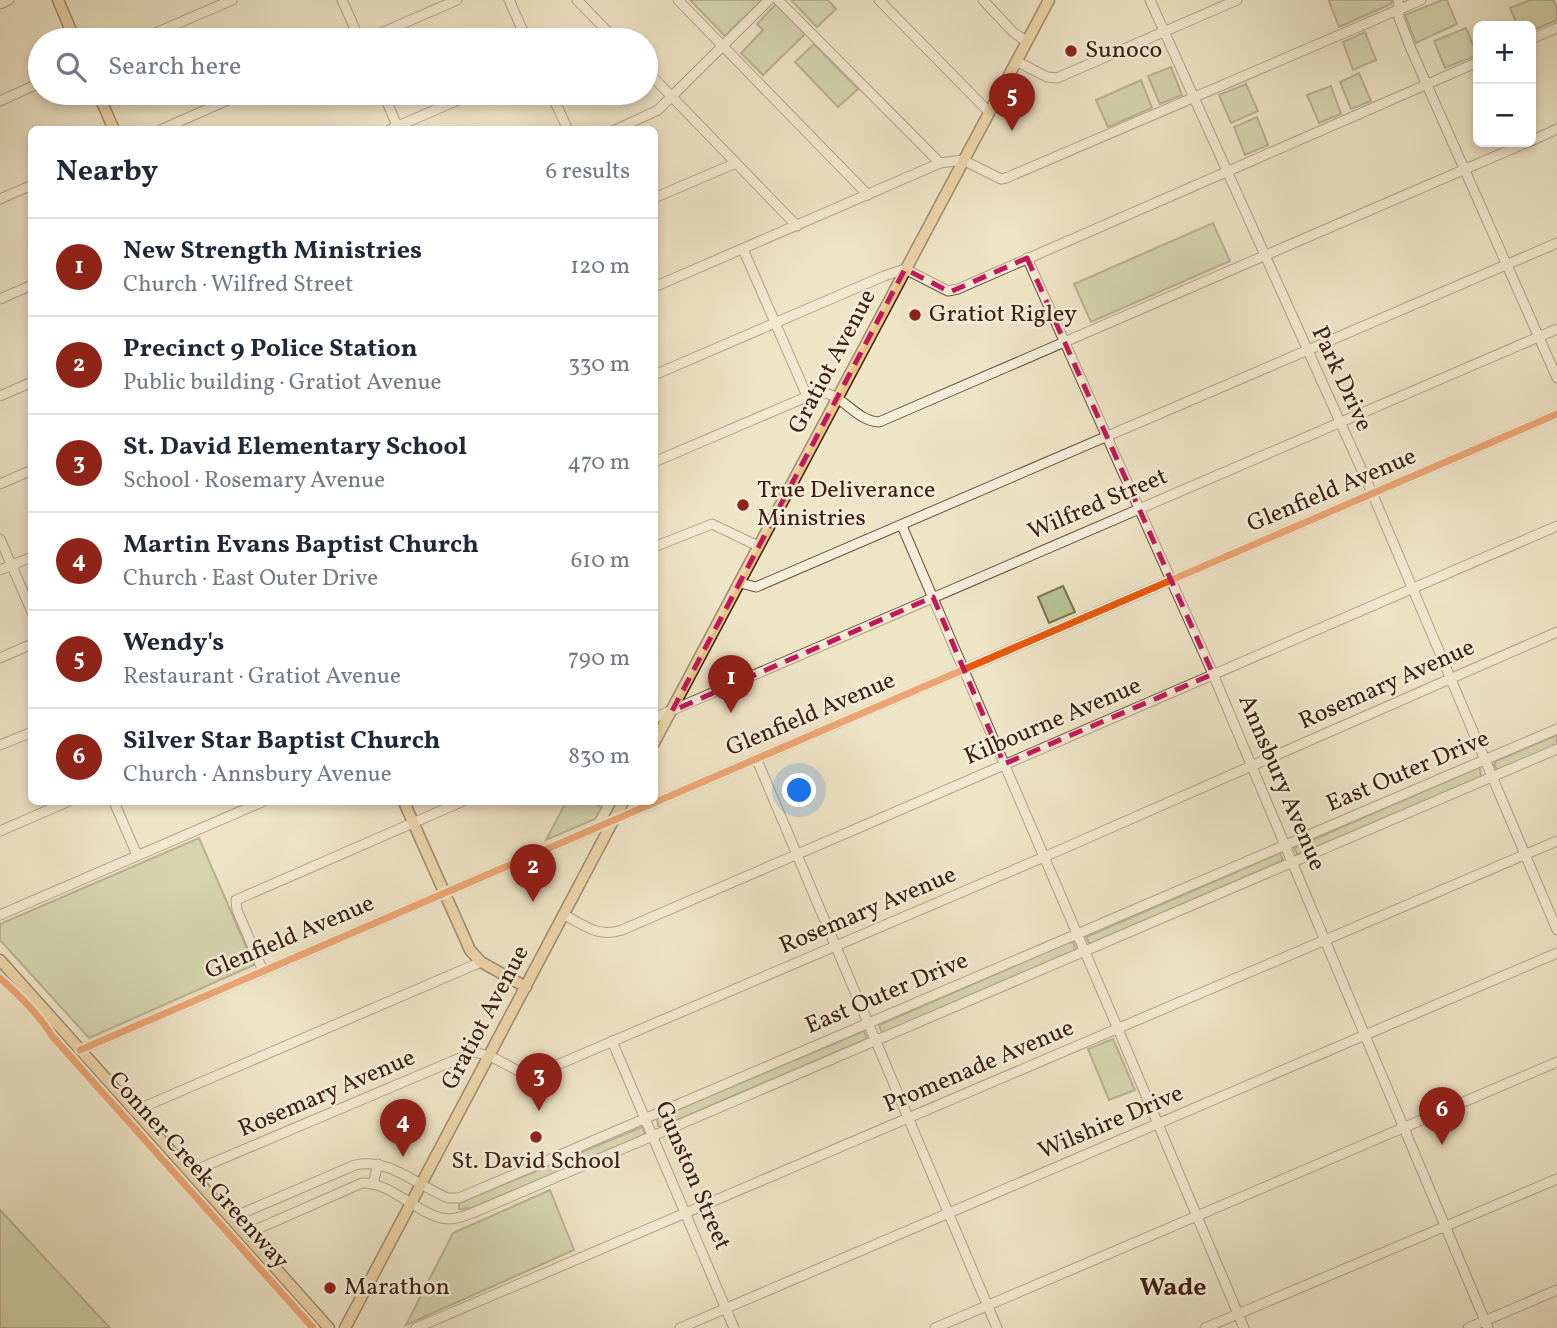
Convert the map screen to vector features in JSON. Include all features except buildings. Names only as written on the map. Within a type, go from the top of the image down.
[{"type":"main road","points":[[58,0],[70,28]]},
{"type":"main road","name":"Gratiot Avenue","points":[[658,736],[1049,0]]},
{"type":"main road","points":[[103,105],[112,126]]},
{"type":"main road","points":[[405,805],[470,950],[481,962],[526,986]]},
{"type":"main road","name":"Gratiot Avenue","points":[[345,1328],[622,805]]},
{"type":"main road","points":[[0,960],[329,1328]]},
{"type":"street","points":[[0,4],[9,0]]},
{"type":"street","points":[[167,28],[232,0]]},
{"type":"street","points":[[342,0],[356,28]]},
{"type":"street","points":[[390,28],[457,0]]},
{"type":"street","points":[[509,0],[522,28]]},
{"type":"street","points":[[577,0],[604,28]]},
{"type":"street","points":[[677,0],[868,195]]},
{"type":"street","points":[[624,126],[653,113],[769,0]]},
{"type":"street","points":[[778,0],[940,163]]},
{"type":"street","points":[[879,0],[989,112]]},
{"type":"street","points":[[983,0],[1013,32],[1026,41]]},
{"type":"street","name":"Park Drive","points":[[1150,0],[1373,495],[1557,930]]},
{"type":"street","points":[[1016,61],[1052,79],[1237,0]]},
{"type":"street","points":[[658,285],[940,163],[963,160],[1001,179],[1006,178],[1193,98],[1398,5],[1421,0]]},
{"type":"street","points":[[1398,5],[1427,84],[1557,378]]},
{"type":"street","points":[[1536,38],[1557,28]]},
{"type":"street","points":[[658,373],[905,269],[936,286],[953,290],[1473,64]]},
{"type":"street","points":[[658,83],[797,226]]},
{"type":"street","points":[[0,101],[28,88]]},
{"type":"street","points":[[169,126],[217,105]]},
{"type":"street","points":[[387,105],[394,126]]},
{"type":"street","points":[[400,126],[447,105]]},
{"type":"street","points":[[557,105],[566,126]]},
{"type":"street","points":[[1536,138],[1557,129]]},
{"type":"street","points":[[658,460],[822,391],[837,398],[851,410],[879,422],[1515,147]]},
{"type":"street","points":[[658,196],[736,163]]},
{"type":"street","points":[[0,199],[28,187]]},
{"type":"street","points":[[740,583],[756,587],[1557,243]]},
{"type":"street","points":[[743,249],[807,396]]},
{"type":"street","name":"Annsbury Avenue","points":[[1027,258],[1213,674],[1486,1325]]},
{"type":"street","points":[[0,299],[28,287]]},
{"type":"street","name":"Wilfred Street","points":[[658,717],[1557,328]]},
{"type":"street","points":[[0,396],[28,384]]},
{"type":"street","name":"Glenfield Avenue","points":[[658,803],[1557,414]]},
{"type":"street","points":[[0,484],[28,472]]},
{"type":"street","points":[[658,545],[710,524],[718,525],[758,547]]},
{"type":"street","points":[[902,526],[1244,1328]]},
{"type":"street","name":"Kilbourne Avenue","points":[[564,915],[597,932],[611,933],[1557,526]]},
{"type":"street","points":[[0,539],[28,603]]},
{"type":"street","points":[[0,570],[28,559]]},
{"type":"street","name":"Rosemary Avenue","points":[[191,1172],[474,1052],[490,1056],[524,1074],[533,1075],[1044,857],[1557,632]]},
{"type":"street","points":[[0,658],[28,646]]},
{"type":"street","name":"East Outer Drive","points":[[453,1199],[1557,730]]},
{"type":"street","points":[[0,745],[28,734]]},
{"type":"street","name":"East Outer Drive","points":[[454,1219],[653,1137],[1557,749]]},
{"type":"street","points":[[757,760],[997,1328]]},
{"type":"street","points":[[0,831],[60,805]]},
{"type":"street","points":[[115,805],[138,855]]},
{"type":"street","points":[[0,915],[255,805]]},
{"type":"street","points":[[263,971],[237,910],[236,900],[454,805]]},
{"type":"street","name":"Glenfield Avenue","points":[[80,1050],[652,805]]},
{"type":"street","name":"Promenade Avenue","points":[[416,1328],[1557,841]]},
{"type":"street","name":"Wilshire Drive","points":[[680,1328],[1557,953]]},
{"type":"street","points":[[134,1111],[481,962]]},
{"type":"street","name":"Gunston Street","points":[[612,1041],[734,1328]]},
{"type":"street","points":[[935,1328],[1557,1062]]},
{"type":"street","points":[[373,1184],[378,1164]]},
{"type":"street","points":[[231,1218],[355,1165],[378,1164],[453,1199],[454,1219],[442,1218],[373,1184],[354,1186],[246,1234]]},
{"type":"street","points":[[1205,1328],[1557,1179]]},
{"type":"street","points":[[274,1200],[283,1217]]},
{"type":"street","points":[[1468,1328],[1486,1325],[1557,1290]]},
{"type":"highlighted area","points":[[1027,258],[1213,674],[1004,764],[933,597],[672,711],[905,269],[950,292]]},
{"type":"green space","points":[[690,0],[762,0],[725,36]]},
{"type":"green space","points":[[791,0],[828,0],[836,9],[817,27]]},
{"type":"green space","points":[[1392,0],[1391,4],[1339,27],[1329,1]]},
{"type":"green space","points":[[1447,0],[1457,24],[1416,43],[1405,15]]},
{"type":"green space","points":[[1530,0],[1553,0],[1557,8],[1557,20],[1536,29],[1536,21],[1516,21],[1510,8]]},
{"type":"green space","points":[[776,4],[805,34],[763,75],[741,53],[763,30],[757,24]]},
{"type":"green space","points":[[1466,28],[1473,45],[1473,57],[1445,68],[1434,41]]},
{"type":"green space","points":[[1365,32],[1376,60],[1353,70],[1343,42]]},
{"type":"green space","points":[[814,44],[858,89],[838,107],[795,62]]},
{"type":"green space","points":[[1171,67],[1182,95],[1160,104],[1148,76]]},
{"type":"green space","points":[[1359,73],[1371,101],[1351,109],[1340,82]]},
{"type":"green space","points":[[1141,80],[1152,108],[1108,127],[1096,100]]},
{"type":"green space","points":[[1246,84],[1258,111],[1231,123],[1219,95]]},
{"type":"green space","points":[[1331,86],[1341,114],[1319,123],[1307,95]]},
{"type":"green space","points":[[1257,117],[1268,145],[1245,155],[1234,127]]},
{"type":"green space","points":[[1213,223],[1230,261],[1091,322],[1074,284]]},
{"type":"green space","points":[[1063,586],[1075,612],[1049,623],[1038,597]]},
{"type":"green space","points":[[1557,735],[1557,745],[1497,770],[1494,764],[1496,761]]},
{"type":"green space","points":[[1480,768],[1481,777],[1300,854],[1297,854],[1294,848]]},
{"type":"green space","points":[[564,805],[602,807],[595,819],[546,840]]},
{"type":"green space","points":[[199,838],[254,965],[89,1038],[0,940],[0,924]]},
{"type":"green space","points":[[1280,853],[1283,860],[1280,862],[1092,943],[1089,943],[1086,937]]},
{"type":"green space","points":[[1073,942],[1076,949],[1073,951],[885,1032],[881,1031],[879,1025]]},
{"type":"green space","points":[[864,1031],[867,1038],[864,1040],[658,1126],[657,1118]]},
{"type":"green space","points":[[1113,1039],[1135,1090],[1109,1100],[1088,1049]]},
{"type":"green space","points":[[642,1127],[645,1134],[642,1136],[472,1208],[459,1209],[459,1203]]},
{"type":"green space","points":[[550,1190],[574,1250],[406,1325],[453,1233]]},
{"type":"green space","points":[[0,1210],[110,1328],[0,1328]]},
{"type":"cycle path","points":[[658,801],[1557,414]]},
{"type":"cycle path","points":[[80,1050],[649,805]]},
{"type":"cycle path","name":"Conner Creek Greenway","points":[[0,978],[35,1012],[52,1036],[313,1328]]},
{"type":"place","name":"Sunoco","points":[[1071,51]]},
{"type":"place","name":"Wendy's","points":[[1012,131]]},
{"type":"place","name":"Gratiot Rigley","points":[[915,315]]},
{"type":"place","name":"True Deliverance Ministries","points":[[743,505]]},
{"type":"place","name":"New Strength Ministries","points":[[731,713]]},
{"type":"place","name":"Precinct 9 Police Station","points":[[533,902]]},
{"type":"place","name":"St. David Elementary School","points":[[539,1111]]},
{"type":"place","name":"St. David School","points":[[536,1137]]},
{"type":"place","name":"Silver Star Baptist Church","points":[[1442,1145]]},
{"type":"place","name":"Martin Evans Baptist Church","points":[[403,1157]]},
{"type":"place","name":"Marathon","points":[[330,1288]]},
{"type":"district","name":"Wade","points":[[1173,1288]]}]
